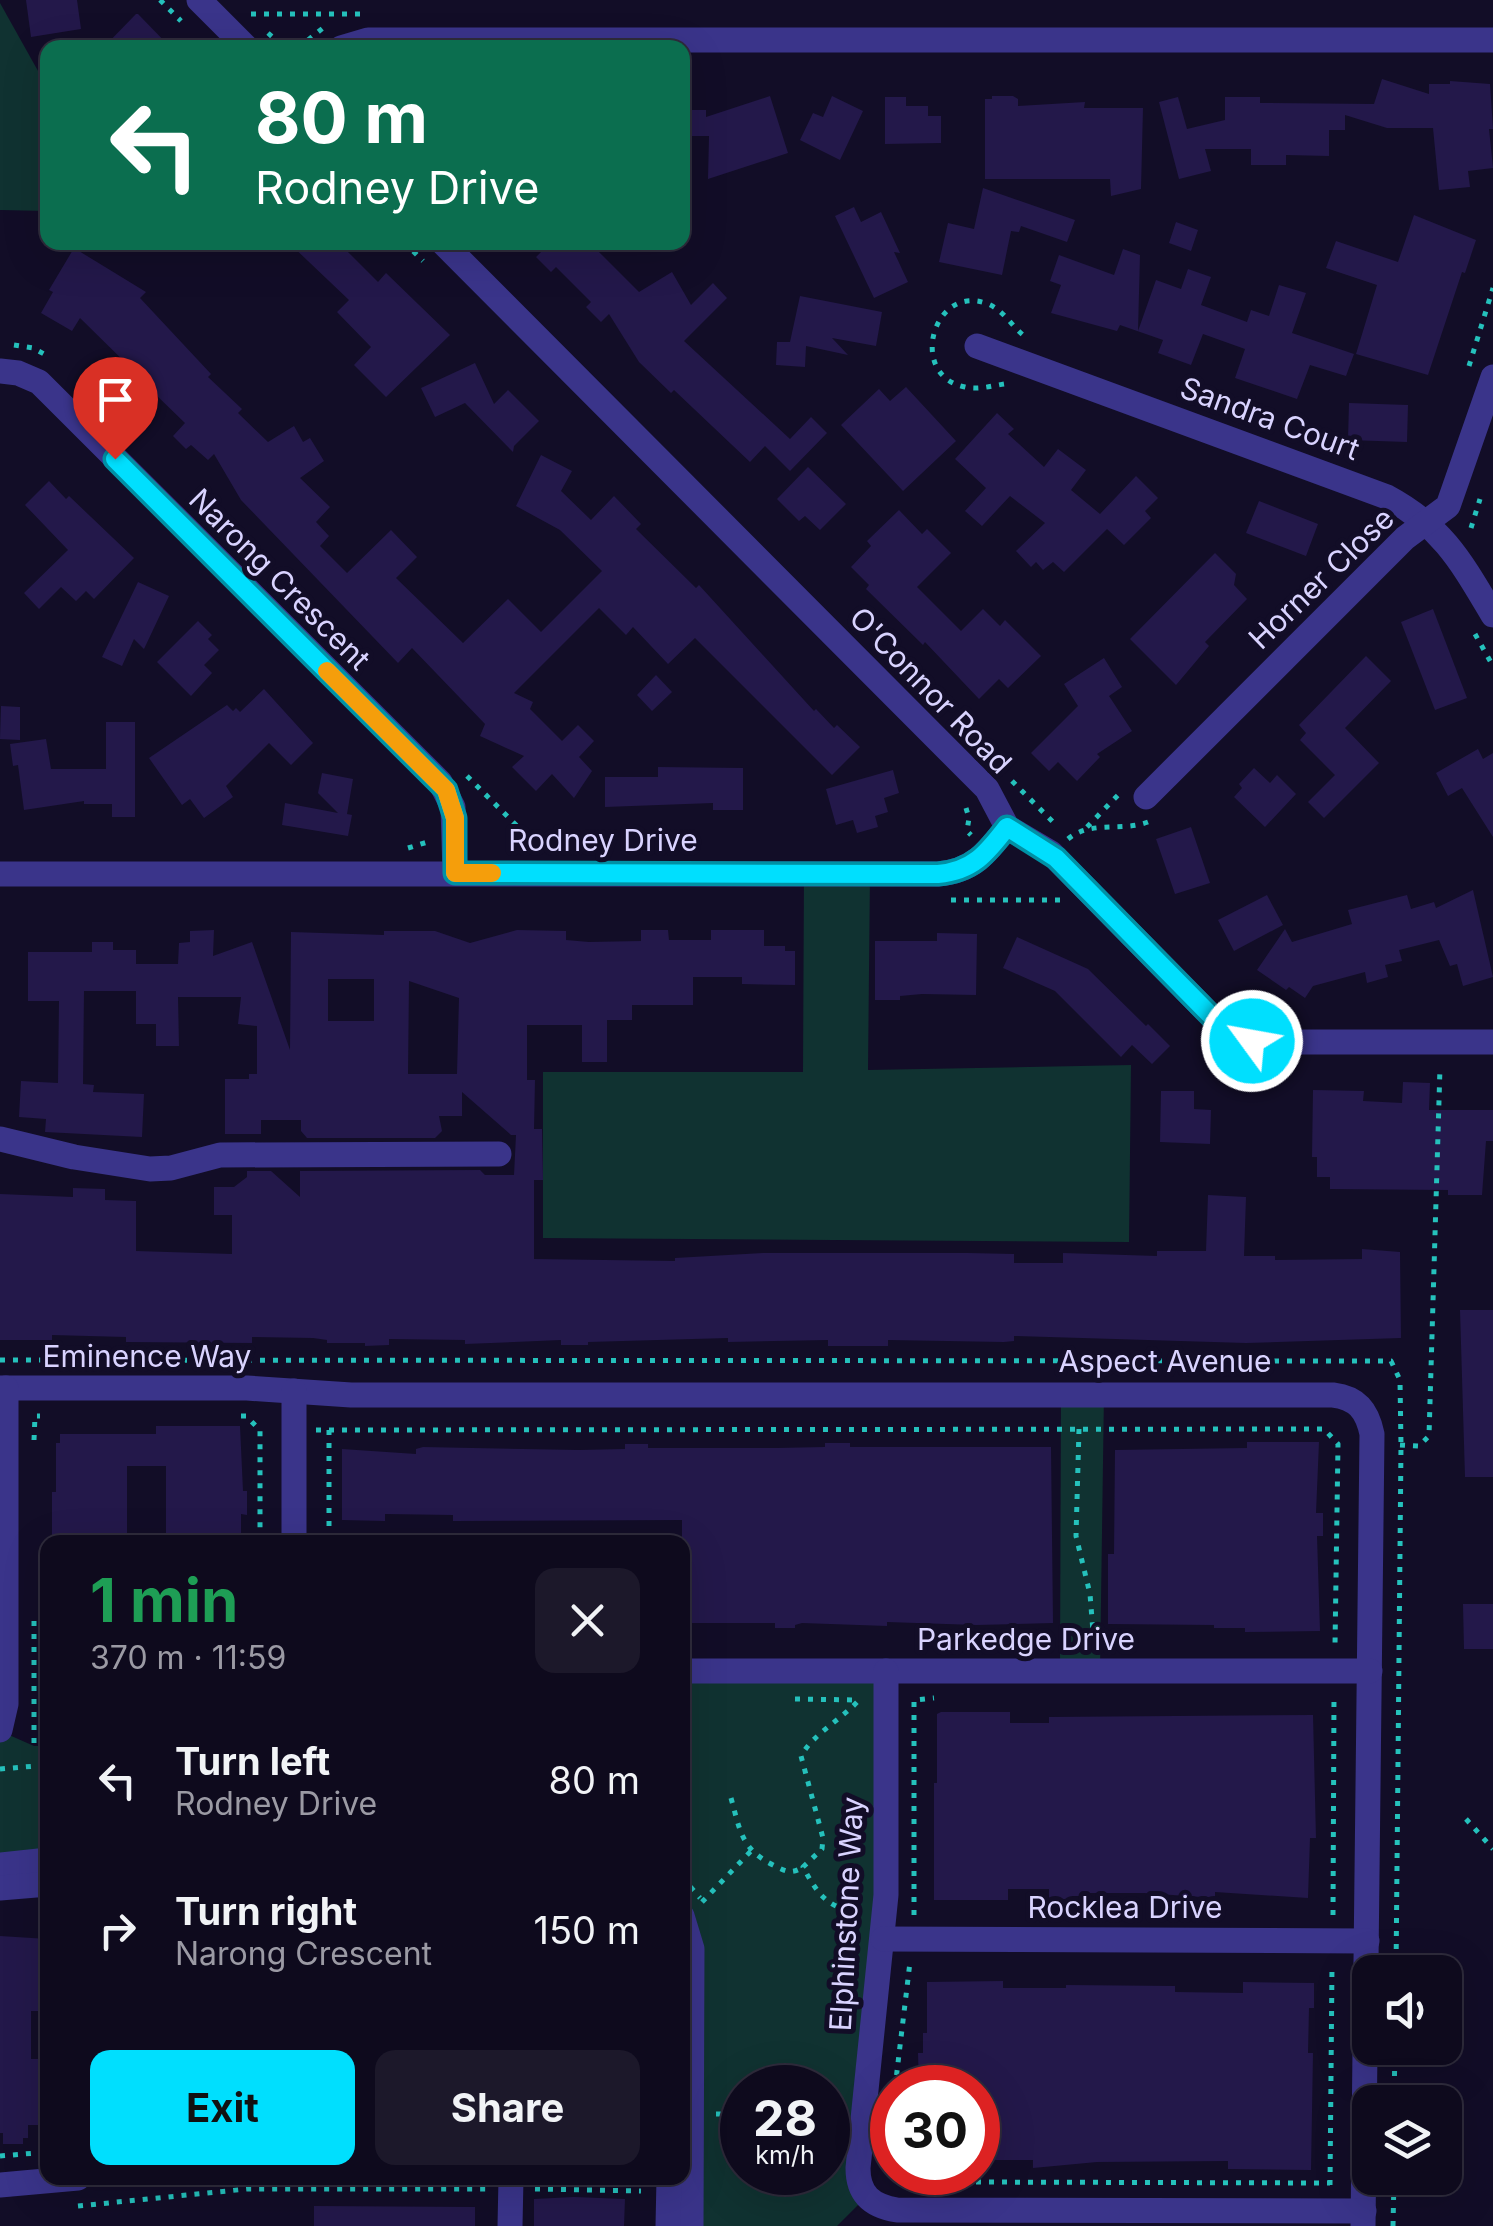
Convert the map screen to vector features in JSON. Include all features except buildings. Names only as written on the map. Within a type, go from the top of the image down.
[{"type":"street","points":[[199,0],[239,40]]},
{"type":"street","points":[[368,40],[1493,40]]},
{"type":"street","name":"O'Connor Road","points":[[450,250],[986,789],[1007,827],[1047,850],[1222,1027],[1242,1038],[1263,1042],[1493,1042]]},
{"type":"street","name":"Sandra Court","points":[[977,346],[1364,487],[1402,505],[1427,523],[1458,556],[1483,624]]},
{"type":"street","name":"Narong Crescent","points":[[0,370],[39,382],[440,782],[453,807],[455,873]]},
{"type":"street","name":"Horner Close","points":[[1146,797],[1405,538],[1443,513],[1454,496],[1493,377]]},
{"type":"street","name":"Rodney Drive","points":[[0,874],[938,874],[960,871],[979,861],[1007,827]]},
{"type":"street","points":[[0,1139],[140,1169],[171,1168],[220,1155],[499,1154]]},
{"type":"street","points":[[0,1730],[6,1704],[3,1388]]},
{"type":"street","name":"Eminence Way","points":[[3,1388],[294,1391]]},
{"type":"street","points":[[294,1391],[294,1535]]},
{"type":"street","name":"Aspect Avenue","points":[[294,1391],[351,1395],[1144,1393],[1352,1398],[1365,1412],[1372,1434],[1364,2219]]},
{"type":"street","name":"Parkedge Drive","points":[[690,1671],[1370,1671]]},
{"type":"street","name":"Elphinstone Way","points":[[886,1672],[886,1894],[858,2168],[860,2188],[872,2202],[897,2210],[1364,2219]]},
{"type":"street","points":[[0,1865],[40,1861]]},
{"type":"street","points":[[0,1888],[40,1885]]},
{"type":"street","points":[[690,2034],[692,1909]]},
{"type":"street","name":"Rocklea Drive","points":[[883,1939],[1368,1940]]},
{"type":"street","points":[[0,2185],[40,2181]]},
{"type":"street","points":[[510,2185],[510,2226]]},
{"type":"street","points":[[668,2226],[669,2185]]},
{"type":"street","points":[[689,2185],[692,2226]]},
{"type":"path","points":[[1483,624],[1493,666]]},
{"type":"path","points":[[1010,778],[1082,851]]},
{"type":"path","points":[[1387,1445],[1418,1446],[1429,1436],[1440,1068]]},
{"type":"path","points":[[0,1360],[1386,1360],[1396,1366],[1400,1380],[1396,1955]]},
{"type":"path","points":[[34,1458],[35,1416],[52,1416]]},
{"type":"path","points":[[226,1416],[246,1416],[260,1430],[260,1535]]},
{"type":"path","points":[[1080,1429],[1076,1536],[1090,1594],[1094,1644]]},
{"type":"path","points":[[308,1430],[1324,1429],[1338,1444],[1330,2196]]},
{"type":"path","points":[[328,1430],[329,1535]]},
{"type":"path","points":[[34,1618],[34,1746]]},
{"type":"path","points":[[914,1922],[914,1700],[934,1698]]},
{"type":"path","points":[[790,1699],[868,1700]]},
{"type":"path","points":[[731,1798],[741,1834],[751,1851],[786,1871],[796,1872],[803,1867],[822,1850],[823,1838],[802,1756],[859,1700]]},
{"type":"path","points":[[0,1769],[40,1766]]},
{"type":"path","points":[[1466,1819],[1493,1849]]},
{"type":"path","points":[[692,1909],[751,1851]]},
{"type":"path","points":[[803,1867],[832,1906],[858,1912],[859,1895]]},
{"type":"path","points":[[897,2065],[912,1956]]},
{"type":"path","points":[[708,2114],[720,2114]]},
{"type":"path","points":[[0,2156],[40,2153]]},
{"type":"path","points":[[1000,2182],[1330,2183]]},
{"type":"path","points":[[65,2207],[247,2189],[510,2185],[642,2189],[642,2208]]},
{"type":"path","points":[[1393,2226],[1394,2195]]},
{"type":"green space","points":[[0,3],[40,74],[40,211],[0,210]]},
{"type":"green space","points":[[804,872],[870,873],[868,1070],[1131,1065],[1129,1242],[543,1238],[543,1072],[803,1072]]},
{"type":"green space","points":[[1061,1393],[1104,1393],[1100,1671],[1060,1671]]},
{"type":"green space","points":[[690,1671],[886,1671],[866,2197],[837,2226],[691,2226]]},
{"type":"green space","points":[[0,1731],[40,1746],[40,1861],[0,1864]]},
{"type":"slow traffic","points":[[327,671],[446,790],[455,818],[455,873],[492,873]]},
{"type":"route","points":[[115,459],[446,790],[455,818],[455,873],[938,874],[960,871],[979,861],[1007,827],[1056,858],[1222,1027],[1252,1041]]}]
